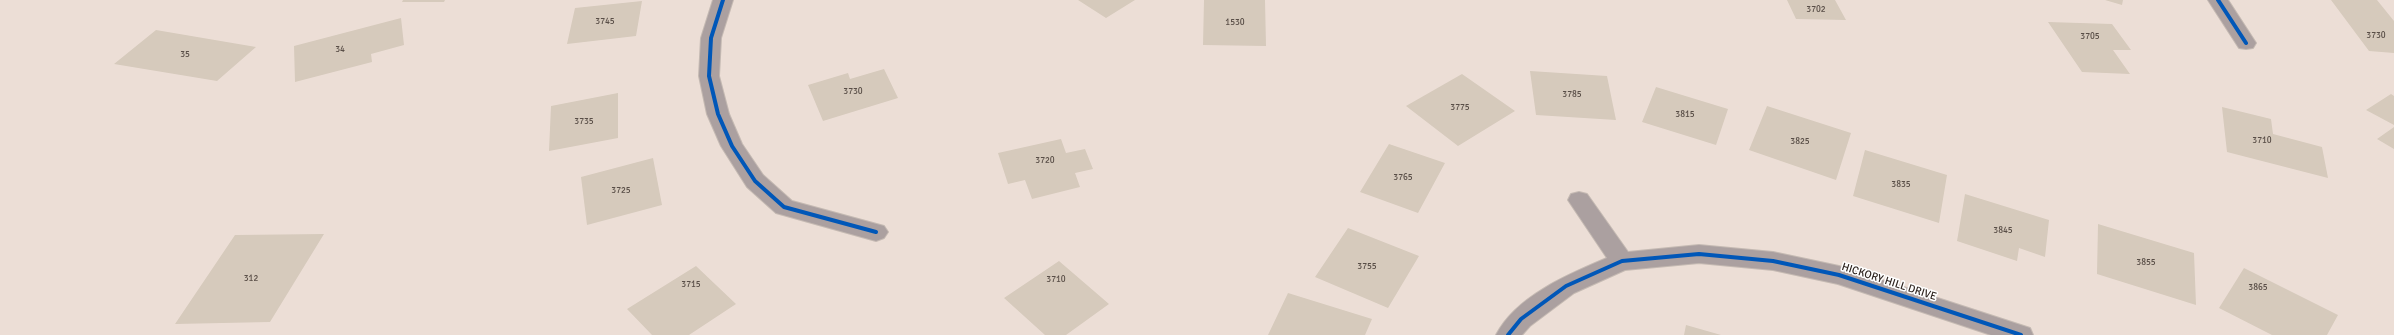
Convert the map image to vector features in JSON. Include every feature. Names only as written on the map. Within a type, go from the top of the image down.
[{"type":"street","points":[[722,0],[711,38],[709,76],[718,114],[732,146],[755,180],[784,207],[876,232]]},
{"type":"street","points":[[2218,0],[2246,43]]},
{"type":"street","points":[[1579,200],[1622,261]]},
{"type":"street","name":"HICKORY HILL DRIVE","points":[[1508,335],[1521,319],[1566,286],[1622,261],[1699,254],[1773,260],[1839,275],[2021,335]]},
{"type":"building","points":[[403,0],[445,0],[444,2],[402,2]]},
{"type":"building","points":[[1078,0],[1135,0],[1106,18]]},
{"type":"building","points":[[1204,0],[1265,0],[1266,46],[1203,45]]},
{"type":"building","points":[[1787,0],[1835,0],[1846,20],[1796,19]]},
{"type":"building","points":[[2105,0],[2123,0],[2122,5]]},
{"type":"building","points":[[2331,0],[2377,0],[2394,21],[2394,53],[2369,51]]},
{"type":"building","points":[[642,1],[636,36],[567,44],[575,8]]},
{"type":"building","points":[[401,18],[404,45],[371,54],[372,62],[295,82],[294,46]]},
{"type":"building","points":[[2048,22],[2112,24],[2131,50],[2113,50],[2130,74],[2082,72]]},
{"type":"building","points":[[156,30],[256,47],[217,81],[114,64]]},
{"type":"building","points":[[884,69],[898,98],[823,121],[808,85],[848,73],[850,79]]},
{"type":"building","points":[[1530,71],[1607,76],[1616,120],[1536,115]]},
{"type":"building","points":[[1462,74],[1515,111],[1458,146],[1406,106]]},
{"type":"building","points":[[1656,87],[1728,109],[1716,145],[1642,122]]},
{"type":"building","points":[[618,93],[618,138],[549,151],[551,106]]},
{"type":"building","points":[[2391,94],[2394,96],[2394,125],[2366,110]]},
{"type":"building","points":[[1767,106],[1851,133],[1836,180],[1749,150]]},
{"type":"building","points":[[2222,107],[2271,119],[2273,134],[2322,147],[2328,178],[2227,152]]},
{"type":"building","points":[[2394,127],[2394,149],[2377,139]]},
{"type":"building","points":[[1061,139],[1066,153],[1085,149],[1093,169],[1075,173],[1080,187],[1032,199],[1025,180],[1008,184],[998,153]]},
{"type":"building","points":[[1389,144],[1445,163],[1418,213],[1360,192]]},
{"type":"building","points":[[1865,150],[1947,175],[1939,223],[1853,196]]},
{"type":"building","points":[[653,158],[662,205],[587,225],[581,177]]},
{"type":"building","points":[[1965,194],[2049,220],[2045,257],[2019,248],[2017,261],[1957,241]]},
{"type":"building","points":[[2098,224],[2194,253],[2196,305],[2097,274]]},
{"type":"building","points":[[1348,228],[1419,256],[1388,308],[1315,277]]},
{"type":"building","points":[[324,234],[270,322],[175,324],[235,235]]},
{"type":"building","points":[[1059,261],[1109,304],[1066,335],[1045,335],[1004,298]]},
{"type":"building","points":[[696,266],[736,304],[689,335],[652,335],[627,309]]},
{"type":"building","points":[[2244,268],[2338,315],[2327,335],[2272,335],[2219,308]]},
{"type":"building","points":[[1288,293],[1372,319],[1365,335],[1268,335]]},
{"type":"building","points":[[1686,325],[1721,335],[1684,335]]},
{"type":"cycle path","points":[[723,0],[711,38],[709,76],[718,114],[732,146],[755,181],[784,207],[876,232]]},
{"type":"cycle path","points":[[2218,0],[2246,43]]},
{"type":"cycle path","points":[[1508,335],[1521,319],[1566,286],[1622,261],[1699,254],[1773,261],[1839,275],[2021,335]]}]
